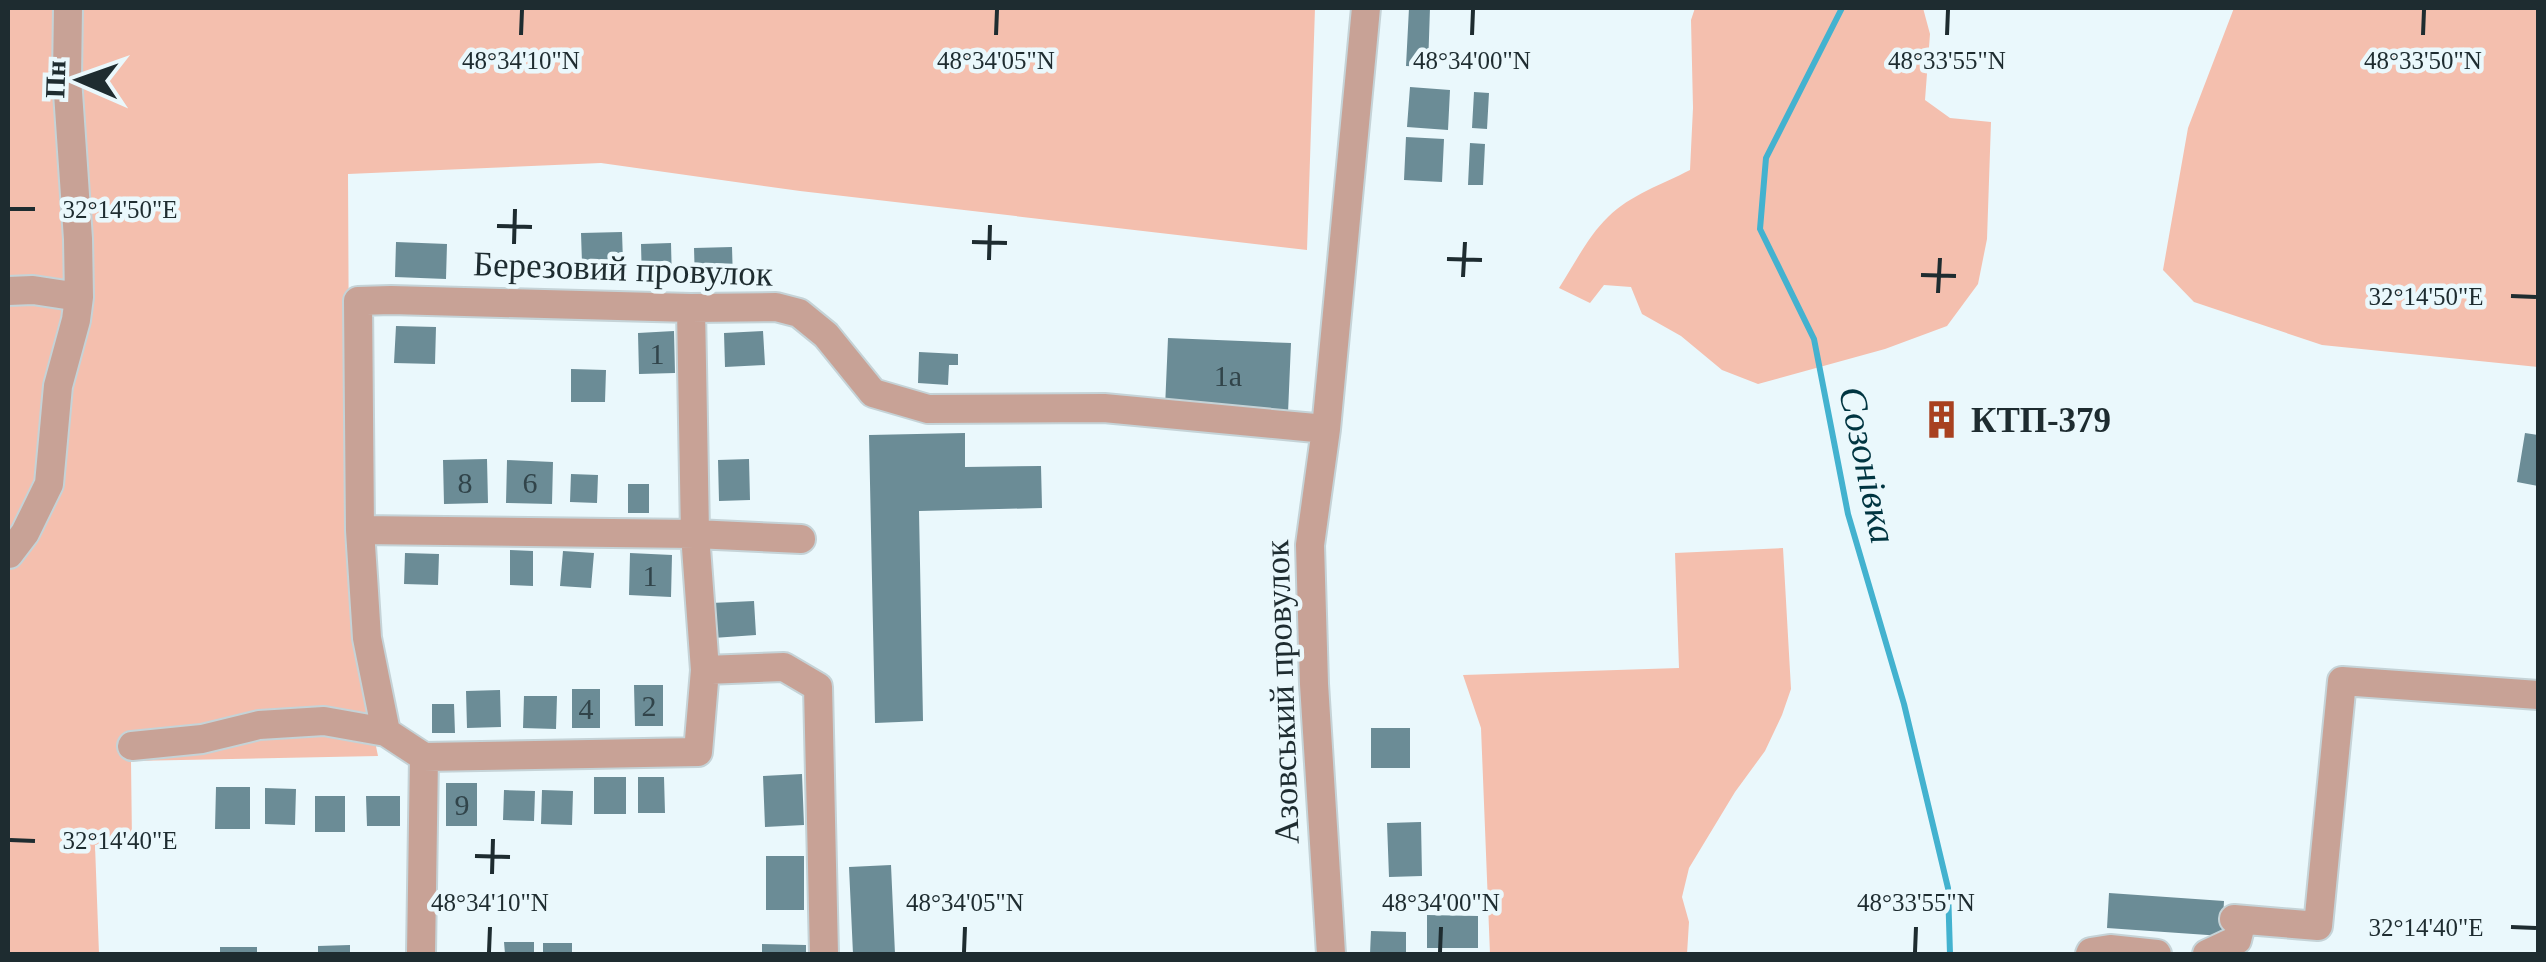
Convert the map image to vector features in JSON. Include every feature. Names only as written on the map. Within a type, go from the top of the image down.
[{"type":"street","points":[[8,554],[25,532],[49,484],[58,386],[79,297],[67,78],[68,8]]},
{"type":"street","name":"Азовський провулок","points":[[1331,954],[1314,684],[1310,544],[1326,428],[1366,8]]},
{"type":"street","points":[[8,290],[79,297]]},
{"type":"street","name":"Березовий провулок","points":[[360,530],[358,301],[776,307],[799,313],[826,336],[873,394],[928,410],[1104,408],[1326,428]]},
{"type":"street","points":[[132,746],[202,740],[259,725],[324,722],[386,732],[424,757],[698,752],[705,670],[695,534],[691,308]]},
{"type":"street","points":[[386,732],[367,638],[360,530],[801,539]]},
{"type":"street","points":[[705,670],[784,667],[818,687],[824,954]]},
{"type":"street","points":[[2207,954],[2237,940],[2238,919],[2318,926],[2342,681],[2538,695]]},
{"type":"street","points":[[421,954],[424,757]]},
{"type":"street","points":[[2090,954],[2110,948],[2158,954]]},
{"type":"shaded area","points":[[8,8],[1315,8],[1307,250],[800,191],[601,163],[348,174],[350,577],[378,756],[131,761],[132,842],[95,845],[99,954],[8,954]]},
{"type":"shaded area","points":[[1695,8],[1923,8],[1930,34],[1925,100],[1950,118],[1991,122],[1987,239],[1978,284],[1947,326],[1885,349],[1758,384],[1722,370],[1681,336],[1642,314],[1631,287],[1604,285],[1590,303],[1559,288],[1608,217],[1636,196],[1690,170],[1691,20]]},
{"type":"shaded area","points":[[2234,8],[2538,8],[2538,367],[2322,345],[2194,302],[2163,270],[2188,128]]},
{"type":"shaded area","points":[[1783,548],[1791,689],[1765,751],[1689,868],[1682,897],[1689,922],[1687,954],[1490,954],[1481,728],[1463,675],[1679,668],[1675,553]]},
{"type":"building","points":[[1409,8],[1430,8],[1428,67],[1406,66]]},
{"type":"building","points":[[1410,87],[1450,90],[1448,130],[1407,127]]},
{"type":"building","points":[[1474,92],[1489,93],[1487,129],[1472,128]]},
{"type":"building","points":[[1406,137],[1444,139],[1442,182],[1404,180]]},
{"type":"building","points":[[1470,143],[1485,144],[1483,185],[1468,185]]},
{"type":"building","points":[[622,232],[623,262],[582,263],[581,233]]},
{"type":"building","points":[[396,242],[447,244],[446,279],[395,277]]},
{"type":"building","points":[[671,243],[672,283],[642,283],[641,244]]},
{"type":"building","points":[[732,247],[733,281],[695,282],[694,248]]},
{"type":"building","points":[[396,326],[436,327],[435,364],[394,363]]},
{"type":"building","points":[[674,331],[675,373],[639,374],[638,333]]},
{"type":"building","points":[[763,331],[765,365],[725,367],[724,333]]},
{"type":"building","points":[[1168,338],[1291,343],[1288,413],[1165,408]]},
{"type":"building","points":[[919,352],[958,354],[958,365],[949,365],[948,385],[918,383]]},
{"type":"building","points":[[571,369],[606,370],[605,402],[571,402]]},
{"type":"building","points":[[965,433],[965,467],[1041,466],[1042,508],[919,511],[923,721],[875,723],[869,435]]},
{"type":"building","points":[[2525,433],[2538,435],[2538,486],[2517,482]]},
{"type":"building","points":[[487,459],[488,503],[444,504],[443,460]]},
{"type":"building","points":[[749,459],[750,500],[719,501],[718,460]]},
{"type":"building","points":[[507,460],[553,462],[552,504],[506,503]]},
{"type":"building","points":[[571,474],[598,475],[597,503],[570,502]]},
{"type":"building","points":[[628,484],[649,484],[649,513],[628,513]]},
{"type":"building","points":[[510,550],[533,551],[533,586],[510,585]]},
{"type":"building","points":[[563,551],[594,553],[591,588],[560,586]]},
{"type":"building","points":[[405,553],[439,554],[438,585],[404,584]]},
{"type":"building","points":[[630,553],[672,555],[671,597],[629,595]]},
{"type":"building","points":[[754,601],[756,635],[713,638],[711,603]]},
{"type":"building","points":[[634,685],[663,685],[663,726],[635,726]]},
{"type":"building","points":[[572,689],[600,689],[600,728],[572,728]]},
{"type":"building","points":[[500,690],[501,727],[467,728],[466,691]]},
{"type":"building","points":[[524,696],[557,696],[556,729],[523,728]]},
{"type":"building","points":[[432,704],[454,704],[455,733],[432,733]]},
{"type":"building","points":[[1371,728],[1410,728],[1410,768],[1371,768]]},
{"type":"building","points":[[802,774],[804,825],[765,827],[763,776]]},
{"type":"building","points":[[594,777],[626,777],[626,814],[594,814]]},
{"type":"building","points":[[638,777],[664,777],[665,813],[638,813]]},
{"type":"building","points":[[446,783],[477,783],[477,826],[446,826]]},
{"type":"building","points":[[216,787],[250,787],[250,829],[215,829]]},
{"type":"building","points":[[265,788],[296,789],[295,825],[265,824]]},
{"type":"building","points":[[504,790],[535,791],[534,821],[503,820]]},
{"type":"building","points":[[542,790],[573,791],[572,825],[541,824]]},
{"type":"building","points":[[315,796],[345,796],[345,832],[315,832]]},
{"type":"building","points":[[366,796],[400,796],[400,826],[367,826]]},
{"type":"building","points":[[1421,822],[1422,876],[1389,877],[1387,823]]},
{"type":"building","points":[[766,856],[804,856],[804,910],[766,910]]},
{"type":"building","points":[[891,865],[895,954],[853,954],[849,867]]},
{"type":"building","points":[[2109,893],[2224,901],[2222,936],[2107,928]]},
{"type":"building","points":[[1427,915],[1478,916],[1478,948],[1427,948]]},
{"type":"building","points":[[1371,931],[1406,932],[1406,954],[1370,954]]},
{"type":"building","points":[[504,942],[534,942],[534,954],[505,954]]},
{"type":"building","points":[[543,943],[572,943],[572,954],[543,954]]},
{"type":"building","points":[[762,944],[806,945],[806,954],[762,954]]},
{"type":"building","points":[[350,945],[350,954],[318,954],[318,946]]},
{"type":"building","points":[[220,947],[257,947],[257,954],[220,954]]},
{"type":"waterway","name":"Созонівка","points":[[1842,8],[1766,158],[1760,229],[1814,339],[1848,514],[1904,704],[1948,888],[1950,954]]},
{"type":"place","name":"КТП-379","points":[[1941,420]]}]
